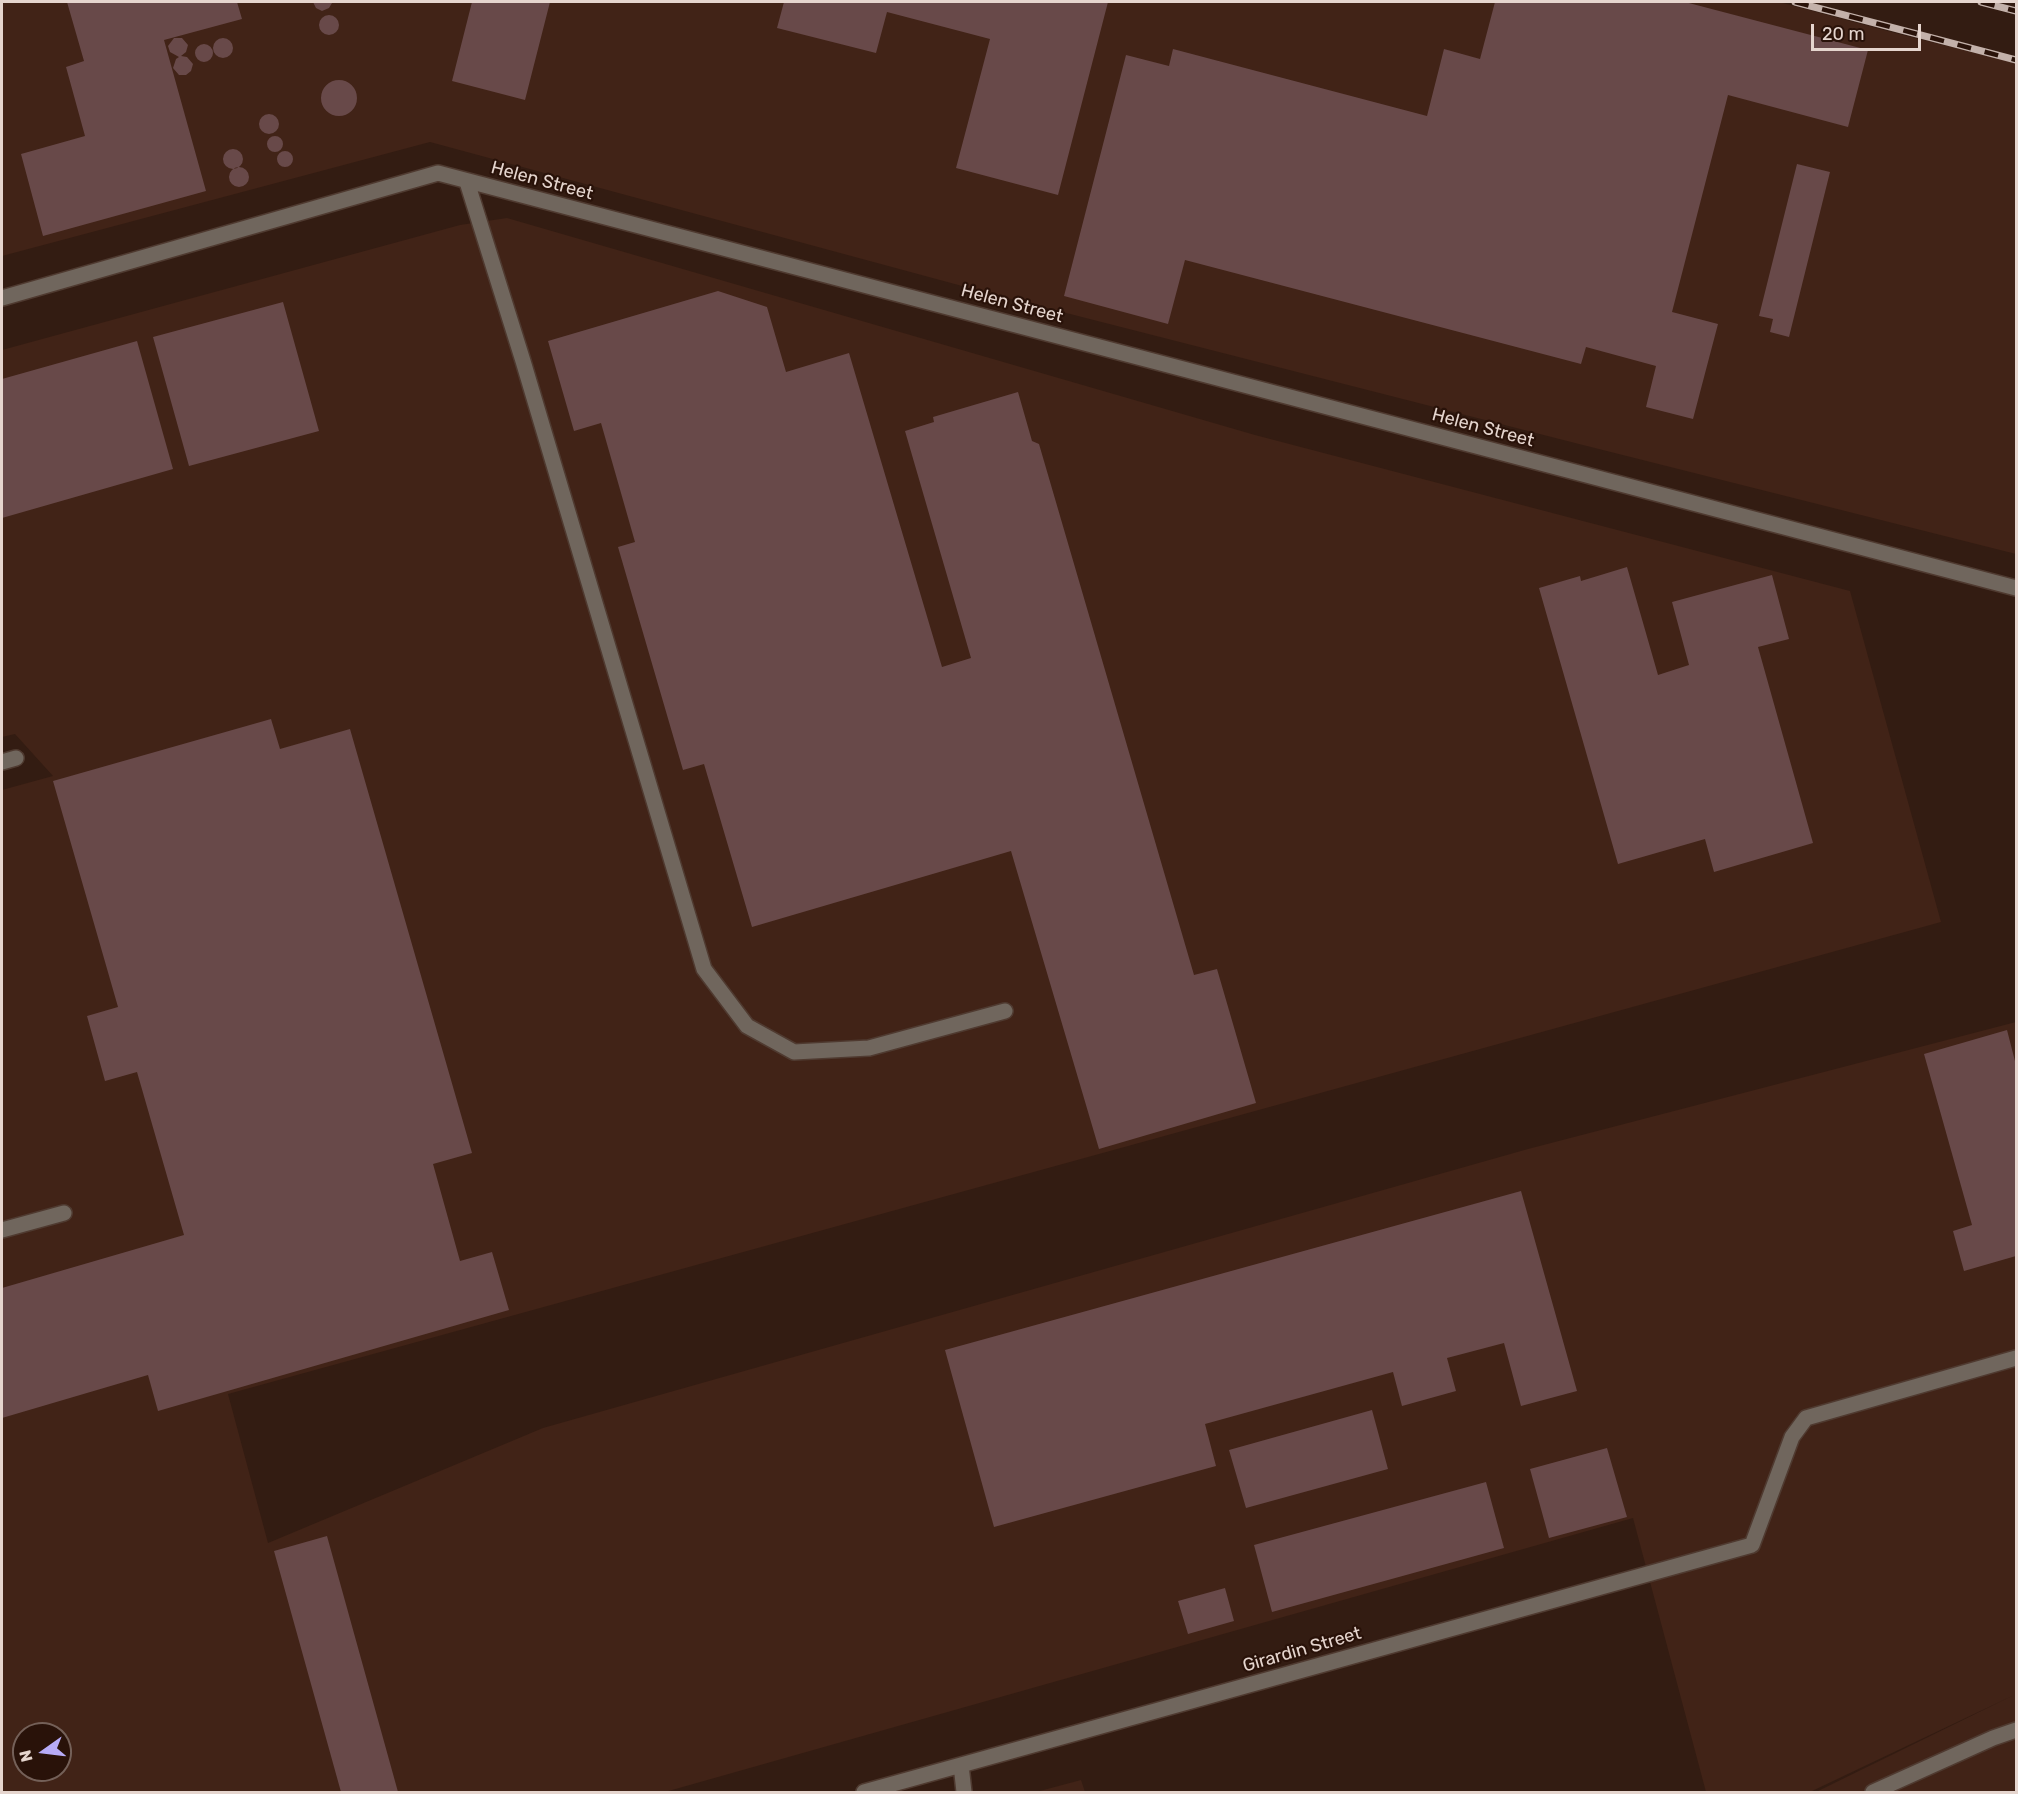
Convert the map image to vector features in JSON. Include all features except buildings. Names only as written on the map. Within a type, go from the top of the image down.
[{"type":"street","name":"Helen Street","points":[[2,298],[438,173],[2016,588]]},
{"type":"street","points":[[466,182],[523,361],[705,969],[747,1026],[795,1052],[869,1048],[1005,1011]]},
{"type":"street","points":[[2,1230],[64,1213]]},
{"type":"street","name":"Girardin Street","points":[[864,1792],[1752,1545],[1792,1437],[1806,1418],[2016,1358]]},
{"type":"street","points":[[1873,1792],[1993,1738],[2016,1730]]},
{"type":"street","points":[[961,1765],[964,1792]]},
{"type":"shaded area","points":[[2,2],[1779,2],[2016,63],[2016,554],[988,293],[430,142],[2,256]]},
{"type":"shaded area","points":[[507,218],[1255,435],[1850,591],[1941,922],[228,1394],[268,1543],[543,1428],[1528,1149],[2016,1022],[2016,1792],[1816,1792],[2014,1695],[1810,1792],[1706,1792],[1633,1518],[665,1792],[2,1792],[2,790],[53,776],[15,734],[2,737],[2,350],[460,225]]},
{"type":"shaded area","points":[[1081,1780],[1085,1792],[1036,1792]]},
{"type":"railway","points":[[1795,2],[2016,60]]},
{"type":"railway","points":[[1981,2],[2016,11]]}]
